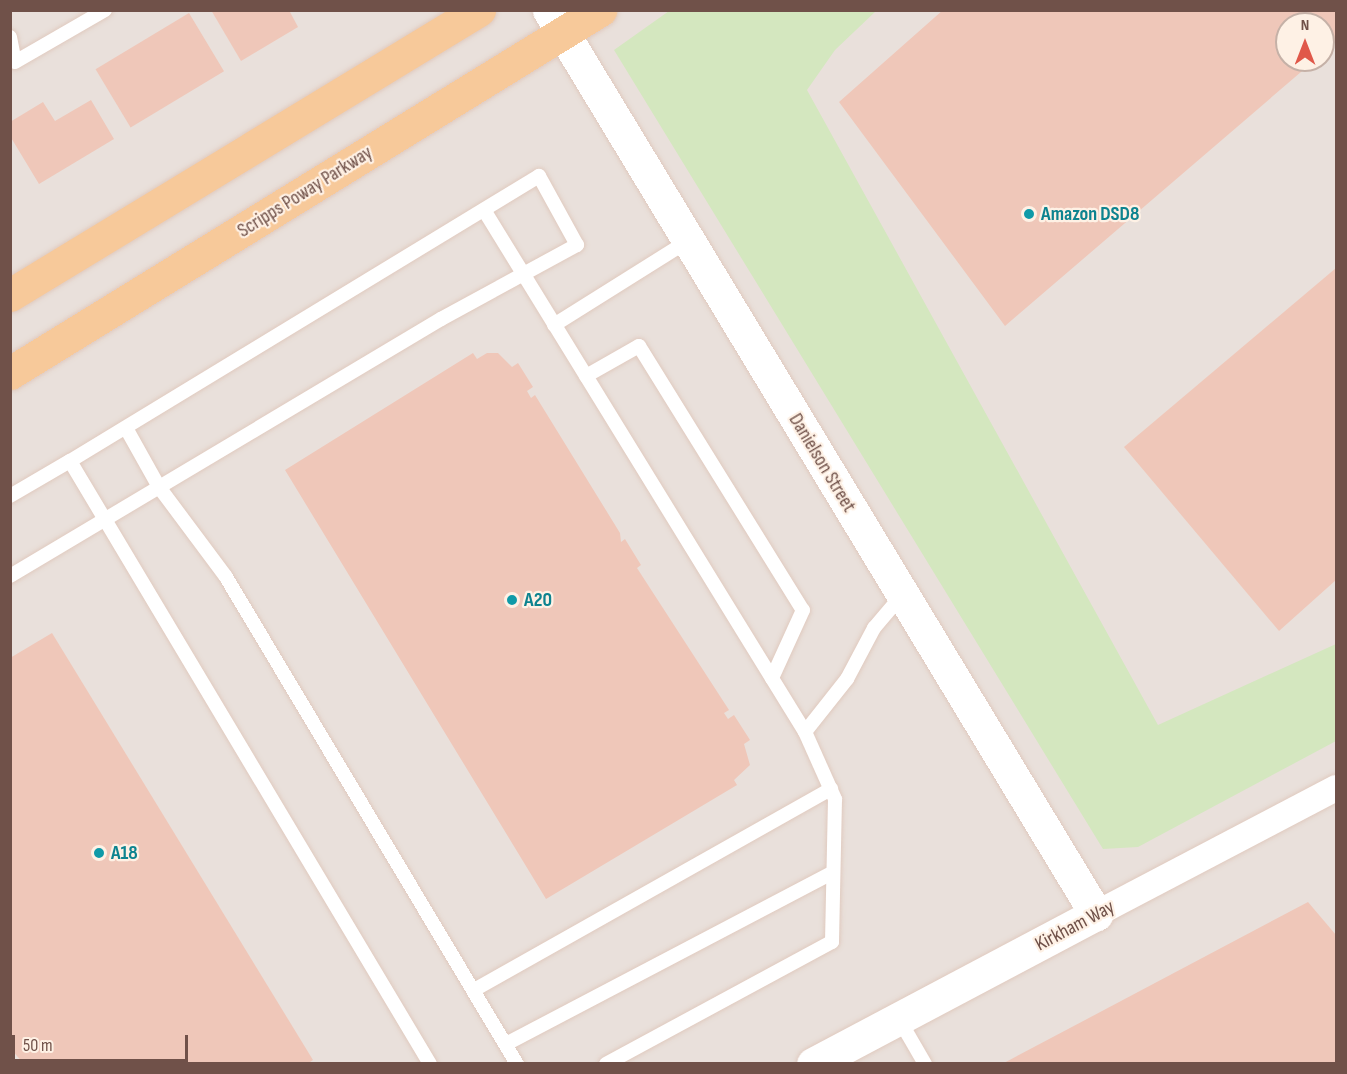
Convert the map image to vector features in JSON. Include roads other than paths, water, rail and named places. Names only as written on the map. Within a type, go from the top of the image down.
[{"type":"main road","points":[[10,295],[479,10]]},
{"type":"main road","name":"Scripps Poway Parkway","points":[[10,373],[556,22],[600,10]]},
{"type":"main road","name":"Danielson Street","points":[[556,22],[1096,914]]},
{"type":"main road","name":"Kirkham Way","points":[[813,1064],[1096,914]]},
{"type":"street","name":"Kirkham Way","points":[[1096,914],[1336,788]]},
{"type":"lane","points":[[10,38],[15,62],[105,10]]},
{"type":"lane","points":[[10,496],[540,176],[577,245],[441,319],[10,576]]},
{"type":"lane","points":[[484,210],[805,732],[835,799],[832,942],[606,1064]]},
{"type":"lane","points":[[554,325],[688,241]]},
{"type":"lane","points":[[586,376],[639,346],[803,610],[772,678]]},
{"type":"lane","points":[[126,428],[159,487],[226,577],[518,1064]]},
{"type":"lane","points":[[70,461],[430,1064]]},
{"type":"lane","points":[[805,732],[847,679],[874,628],[903,596]]},
{"type":"lane","points":[[474,990],[831,789]]},
{"type":"lane","points":[[506,1044],[833,872]]},
{"type":"lane","points":[[898,1018],[925,1064]]},
{"type":"place","name":"Amazon DSD8","points":[[1029,214]]},
{"type":"place","name":"A20","points":[[512,600]]},
{"type":"place","name":"A18","points":[[99,853]]}]
